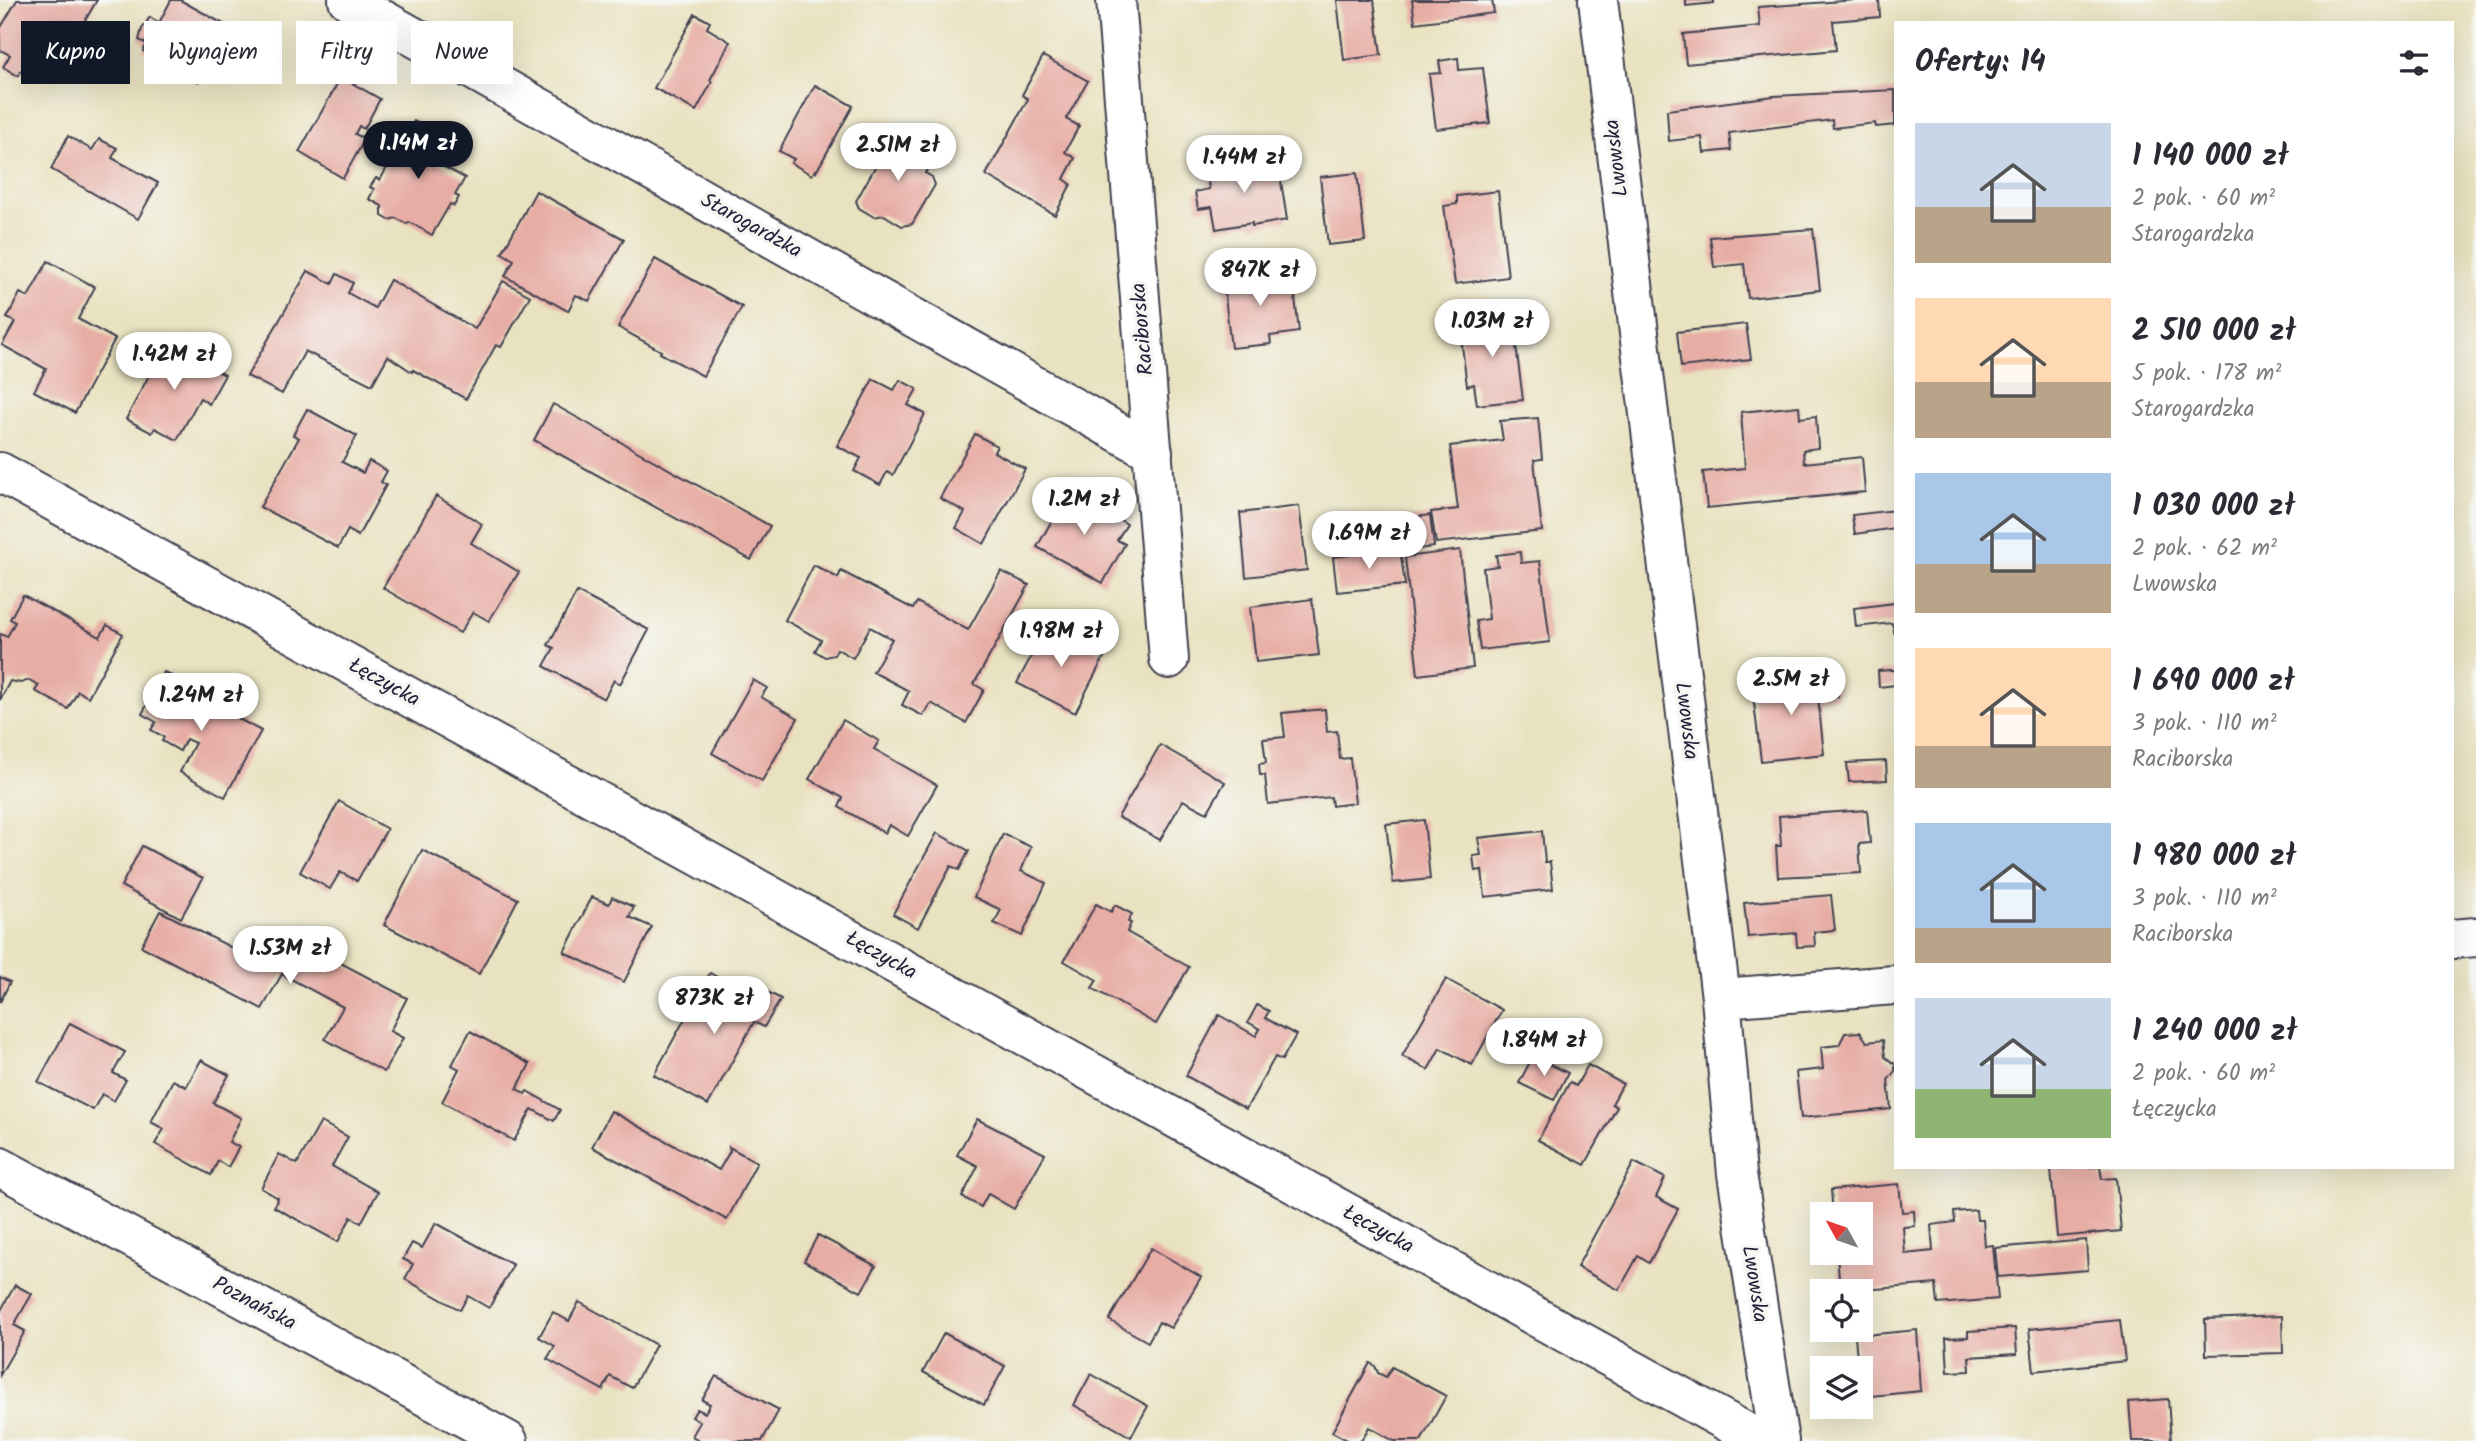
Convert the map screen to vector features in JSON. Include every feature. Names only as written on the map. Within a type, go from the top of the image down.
[{"type":"street","name":"Starogardzka","points":[[348,0],[1153,452]]},
{"type":"street","name":"Raciborska","points":[[1116,0],[1169,659]]},
{"type":"street","name":"Lwowska","points":[[1598,0],[1639,350],[1721,998],[1737,1174],[1779,1441]]},
{"type":"street","name":"Łęczycka","points":[[0,472],[1762,1441]]},
{"type":"street","points":[[2454,939],[2476,937]]},
{"type":"street","points":[[1721,998],[1894,985]]},
{"type":"street","name":"Poznańska","points":[[0,1167],[508,1441]]},
{"type":"building","points":[[17,0],[97,0],[85,21],[21,21],[21,71],[18,76],[3,67],[10,55],[0,50],[0,29]]},
{"type":"building","points":[[171,0],[180,0],[218,21],[160,21]]},
{"type":"building","points":[[1337,0],[1374,0],[1381,55],[1344,60]]},
{"type":"building","points":[[1412,0],[1492,0],[1494,13],[1415,23]]},
{"type":"building","points":[[1686,0],[1714,0],[1714,3],[1686,6]]},
{"type":"building","points":[[1879,0],[1880,17],[1833,21],[1836,50],[1686,64],[1683,34],[1760,26],[1758,7]]},
{"type":"building","points":[[695,14],[710,22],[707,28],[730,42],[696,111],[654,88]]},
{"type":"building","points":[[144,26],[144,42],[139,40]]},
{"type":"building","points":[[1043,56],[1088,81],[1066,119],[1079,126],[1065,152],[1075,158],[1064,179],[1071,184],[1055,215],[986,175],[1028,99],[1022,95]]},
{"type":"building","points":[[1458,58],[1459,70],[1483,68],[1490,123],[1436,129],[1429,74],[1441,73],[1439,61]]},
{"type":"building","points":[[337,84],[353,84],[380,99],[364,129],[359,126],[355,134],[365,139],[343,178],[299,152]]},
{"type":"building","points":[[815,85],[853,106],[812,175],[791,163],[794,159],[779,151]]},
{"type":"building","points":[[1894,90],[1894,125],[1876,127],[1875,123],[1833,128],[1832,120],[1729,133],[1731,150],[1704,153],[1702,137],[1669,141],[1667,110],[1774,96]]},
{"type":"building","points":[[414,121],[450,141],[437,163],[465,178],[455,195],[459,197],[454,206],[450,204],[432,235],[409,222],[407,224],[396,218],[389,220],[382,216],[382,206],[369,199],[374,189],[370,187],[376,178],[380,180]]},
{"type":"building","points":[[894,133],[935,156],[925,173],[932,177],[935,185],[912,224],[902,226],[884,215],[874,217],[859,208],[856,201]]},
{"type":"building","points":[[68,136],[92,150],[99,139],[117,148],[112,158],[158,183],[138,219],[51,169]]},
{"type":"building","points":[[1278,162],[1287,220],[1216,229],[1212,207],[1198,209],[1195,192],[1209,189],[1206,170]]},
{"type":"building","points":[[1357,173],[1365,241],[1328,245],[1320,177]]},
{"type":"building","points":[[536,191],[624,239],[589,301],[576,295],[568,311],[505,276],[514,260],[502,253]]},
{"type":"building","points":[[1498,191],[1508,277],[1455,284],[1444,206],[1457,204],[1457,196]]},
{"type":"building","points":[[1813,229],[1820,290],[1748,298],[1744,264],[1714,267],[1710,237]]},
{"type":"building","points":[[655,259],[742,307],[703,376],[618,327]]},
{"type":"building","points":[[48,261],[95,287],[78,319],[115,339],[75,413],[34,391],[46,369],[2,345],[15,322],[7,318],[20,293],[28,297]]},
{"type":"building","points":[[308,271],[332,284],[337,274],[353,283],[348,293],[375,308],[390,280],[475,329],[503,281],[530,296],[501,347],[496,345],[466,399],[413,370],[412,372],[388,356],[372,385],[305,351],[282,394],[247,376]]},
{"type":"building","points":[[1292,272],[1299,332],[1270,336],[1271,344],[1231,348],[1223,279]]},
{"type":"building","points":[[1512,314],[1523,400],[1477,405],[1474,384],[1467,386],[1459,321]]},
{"type":"building","points":[[1746,324],[1751,359],[1681,367],[1677,332]]},
{"type":"building","points":[[166,343],[225,375],[209,404],[200,398],[177,440],[155,428],[152,433],[126,419]]},
{"type":"building","points":[[873,379],[894,390],[900,380],[917,389],[908,405],[925,414],[893,475],[887,472],[880,485],[854,471],[861,458],[837,446]]},
{"type":"building","points":[[553,404],[770,526],[751,560],[534,440]]},
{"type":"building","points":[[1799,406],[1800,418],[1816,416],[1818,448],[1803,450],[1804,463],[1862,457],[1865,492],[1707,508],[1703,472],[1745,468],[1741,412]]},
{"type":"building","points":[[307,409],[357,436],[342,462],[363,473],[369,461],[387,471],[381,482],[386,485],[358,536],[348,530],[338,548],[260,507],[299,438],[293,435]]},
{"type":"building","points":[[1538,418],[1542,459],[1534,460],[1542,531],[1436,543],[1431,512],[1458,509],[1450,446],[1503,440],[1500,421]]},
{"type":"building","points":[[975,434],[997,446],[994,452],[1025,469],[984,544],[956,528],[965,512],[940,498]]},
{"type":"building","points":[[1069,490],[1127,524],[1117,540],[1125,544],[1103,583],[1037,547]]},
{"type":"building","points":[[436,496],[482,524],[471,543],[519,572],[489,621],[473,612],[460,633],[383,588]]},
{"type":"building","points":[[1299,506],[1307,570],[1246,577],[1240,513]]},
{"type":"building","points":[[1894,510],[1894,528],[1855,534],[1852,515]]},
{"type":"building","points":[[1430,515],[1434,547],[1403,551],[1399,519]]},
{"type":"building","points":[[1400,549],[1405,585],[1337,592],[1333,557]]},
{"type":"building","points":[[1460,550],[1473,668],[1418,675],[1405,557]]},
{"type":"building","points":[[1520,552],[1521,563],[1540,561],[1550,642],[1480,650],[1476,621],[1489,619],[1483,568],[1498,566],[1496,555]]},
{"type":"building","points":[[814,565],[838,578],[841,571],[913,609],[917,602],[968,630],[1001,571],[1029,585],[974,684],[984,690],[966,723],[931,703],[923,716],[902,705],[909,691],[873,672],[892,639],[870,627],[853,658],[837,649],[834,655],[825,657],[815,651],[821,640],[785,620]]},
{"type":"building","points":[[577,592],[649,630],[620,684],[614,680],[604,699],[544,666],[554,648],[548,645]]},
{"type":"building","points":[[23,595],[100,637],[107,625],[123,634],[88,697],[78,691],[68,709],[35,691],[39,685],[29,680],[21,683],[10,681],[0,700],[0,636],[1,634],[7,637],[15,622],[10,619]]},
{"type":"building","points":[[1312,599],[1319,655],[1256,662],[1250,607]]},
{"type":"building","points":[[1894,603],[1894,631],[1892,623],[1856,627],[1854,608]]},
{"type":"building","points":[[1048,625],[1105,655],[1075,713],[1017,683]]},
{"type":"building","points":[[1894,670],[1894,685],[1879,687],[1878,671]]},
{"type":"building","points":[[164,672],[218,701],[215,706],[261,731],[225,797],[180,772],[195,743],[186,739],[180,751],[162,741],[164,737],[151,730],[156,722],[142,714]]},
{"type":"building","points":[[1836,676],[1838,697],[1818,698],[1824,754],[1761,761],[1752,686]]},
{"type":"building","points":[[753,680],[767,688],[761,697],[798,718],[762,781],[712,753]]},
{"type":"building","points":[[1325,709],[1327,732],[1337,731],[1340,759],[1350,758],[1355,803],[1332,806],[1331,797],[1268,804],[1265,775],[1260,775],[1259,764],[1266,763],[1263,739],[1285,737],[1282,713]]},
{"type":"building","points":[[843,720],[879,741],[874,749],[937,785],[908,836],[889,825],[885,833],[839,807],[843,798],[809,779]]},
{"type":"building","points":[[1160,745],[1225,782],[1207,813],[1183,800],[1160,840],[1118,817]]},
{"type":"building","points":[[1886,761],[1887,780],[1849,782],[1847,763]]},
{"type":"building","points":[[339,801],[387,829],[357,881],[340,872],[330,889],[300,872]]},
{"type":"building","points":[[1867,810],[1870,843],[1859,844],[1861,873],[1778,877],[1776,846],[1781,846],[1779,816]]},
{"type":"building","points":[[1424,820],[1430,879],[1393,883],[1386,824]]},
{"type":"building","points":[[1542,831],[1545,862],[1550,862],[1553,889],[1485,897],[1482,870],[1475,871],[1473,856],[1481,855],[1478,838]]},
{"type":"building","points":[[937,833],[969,851],[959,870],[951,866],[918,928],[893,914]]},
{"type":"building","points":[[1003,834],[1031,847],[1021,871],[1046,883],[1022,936],[994,923],[1001,910],[974,897]]},
{"type":"building","points":[[142,846],[203,878],[181,918],[121,886]]},
{"type":"building","points":[[422,850],[518,899],[479,974],[384,925]]},
{"type":"building","points":[[1831,895],[1835,930],[1814,932],[1815,946],[1797,947],[1796,933],[1748,937],[1744,903]]},
{"type":"building","points":[[592,897],[609,904],[612,897],[634,907],[629,917],[652,927],[624,982],[564,952]]},
{"type":"building","points":[[1096,904],[1111,912],[1115,905],[1132,914],[1127,932],[1189,967],[1156,1024],[1092,988],[1097,980],[1064,961]]},
{"type":"building","points":[[160,911],[269,967],[282,945],[313,961],[317,954],[338,965],[339,962],[407,998],[390,1031],[403,1038],[384,1072],[325,1039],[343,1007],[282,974],[262,1009],[141,946]]},
{"type":"building","points":[[710,973],[737,988],[743,979],[781,999],[764,1027],[754,1022],[708,1105],[654,1075]]},
{"type":"building","points":[[0,977],[10,982],[0,1002]]},
{"type":"building","points":[[1446,979],[1502,1010],[1472,1065],[1440,1048],[1428,1070],[1402,1056]]},
{"type":"building","points":[[1257,1005],[1269,1011],[1265,1018],[1296,1035],[1282,1060],[1275,1057],[1246,1109],[1186,1076],[1219,1015],[1256,1036],[1260,1029],[1248,1022]]},
{"type":"building","points":[[70,1023],[125,1052],[113,1073],[126,1080],[114,1101],[102,1094],[93,1110],[38,1082]]},
{"type":"building","points":[[470,1031],[530,1064],[517,1089],[525,1094],[527,1091],[560,1110],[554,1121],[532,1109],[514,1141],[442,1102],[459,1069],[452,1065]]},
{"type":"building","points":[[1860,1032],[1867,1042],[1883,1040],[1885,1057],[1894,1063],[1894,1072],[1888,1080],[1891,1109],[1801,1118],[1796,1072],[1823,1069],[1821,1047],[1839,1045],[1845,1033]]},
{"type":"building","points":[[1533,1056],[1568,1073],[1554,1100],[1519,1083]]},
{"type":"building","points":[[201,1060],[229,1075],[213,1103],[241,1118],[229,1142],[239,1147],[228,1167],[218,1161],[211,1175],[155,1144],[164,1129],[151,1122],[173,1080],[186,1087]]},
{"type":"building","points":[[1588,1065],[1623,1084],[1612,1104],[1617,1107],[1585,1165],[1538,1140],[1570,1082],[1576,1086]]},
{"type":"building","points":[[611,1111],[719,1170],[730,1151],[729,1147],[757,1162],[727,1220],[592,1147]]},
{"type":"building","points":[[977,1119],[1045,1154],[1014,1209],[988,1194],[981,1207],[962,1197],[978,1166],[957,1155]]},
{"type":"building","points":[[321,1122],[348,1137],[332,1166],[378,1192],[361,1223],[351,1217],[338,1242],[274,1207],[278,1198],[261,1188],[279,1154],[297,1164]]},
{"type":"building","points":[[1634,1162],[1665,1178],[1656,1197],[1678,1209],[1649,1263],[1638,1256],[1619,1290],[1577,1267]]},
{"type":"building","points":[[2100,1169],[2102,1179],[2116,1178],[2121,1231],[2057,1237],[2051,1170]]},
{"type":"building","points":[[1899,1184],[1902,1212],[1914,1211],[1915,1226],[1903,1227],[1905,1254],[1933,1251],[1931,1225],[1955,1222],[1954,1212],[1976,1210],[1977,1220],[1983,1220],[1985,1246],[1993,1245],[1998,1299],[1938,1304],[1936,1284],[1873,1289],[1873,1279],[1839,1279],[1838,1265],[1873,1265],[1873,1202],[1832,1202],[1831,1190]]},
{"type":"building","points":[[436,1223],[513,1265],[489,1308],[468,1296],[460,1310],[405,1279],[413,1264],[403,1259],[412,1243],[422,1248]]},
{"type":"building","points":[[818,1235],[876,1266],[861,1292],[804,1261]]},
{"type":"building","points":[[2086,1240],[2088,1270],[1998,1277],[1995,1248]]},
{"type":"building","points":[[1151,1248],[1201,1277],[1171,1328],[1159,1322],[1148,1342],[1109,1320]]},
{"type":"building","points":[[15,1285],[32,1294],[14,1325],[25,1331],[0,1375],[0,1312]]},
{"type":"building","points":[[579,1302],[656,1345],[632,1388],[610,1376],[603,1390],[547,1359],[555,1346],[539,1337],[553,1312],[569,1321]]},
{"type":"building","points":[[2282,1316],[2283,1353],[2206,1355],[2205,1319]]},
{"type":"building","points":[[2120,1320],[2125,1361],[2034,1371],[2029,1329]]},
{"type":"building","points":[[2015,1328],[2017,1354],[1969,1357],[1970,1371],[1948,1372],[1946,1338],[1968,1337],[1968,1331]]},
{"type":"building","points":[[1917,1330],[1921,1391],[1873,1396],[1873,1356],[1857,1356],[1856,1342],[1873,1342],[1873,1334]]},
{"type":"building","points":[[944,1333],[1005,1366],[984,1405],[923,1372]]},
{"type":"building","points":[[1370,1363],[1378,1373],[1386,1377],[1392,1367],[1446,1396],[1421,1441],[1394,1441],[1369,1427],[1361,1441],[1349,1441],[1332,1432]]},
{"type":"building","points":[[1091,1374],[1148,1406],[1131,1437],[1074,1405]]},
{"type":"building","points":[[716,1376],[779,1410],[762,1441],[701,1441],[692,1436],[700,1422],[692,1417],[697,1409],[705,1413],[710,1404],[702,1400]]},
{"type":"building","points":[[2168,1399],[2171,1441],[2132,1441],[2129,1402]]}]
